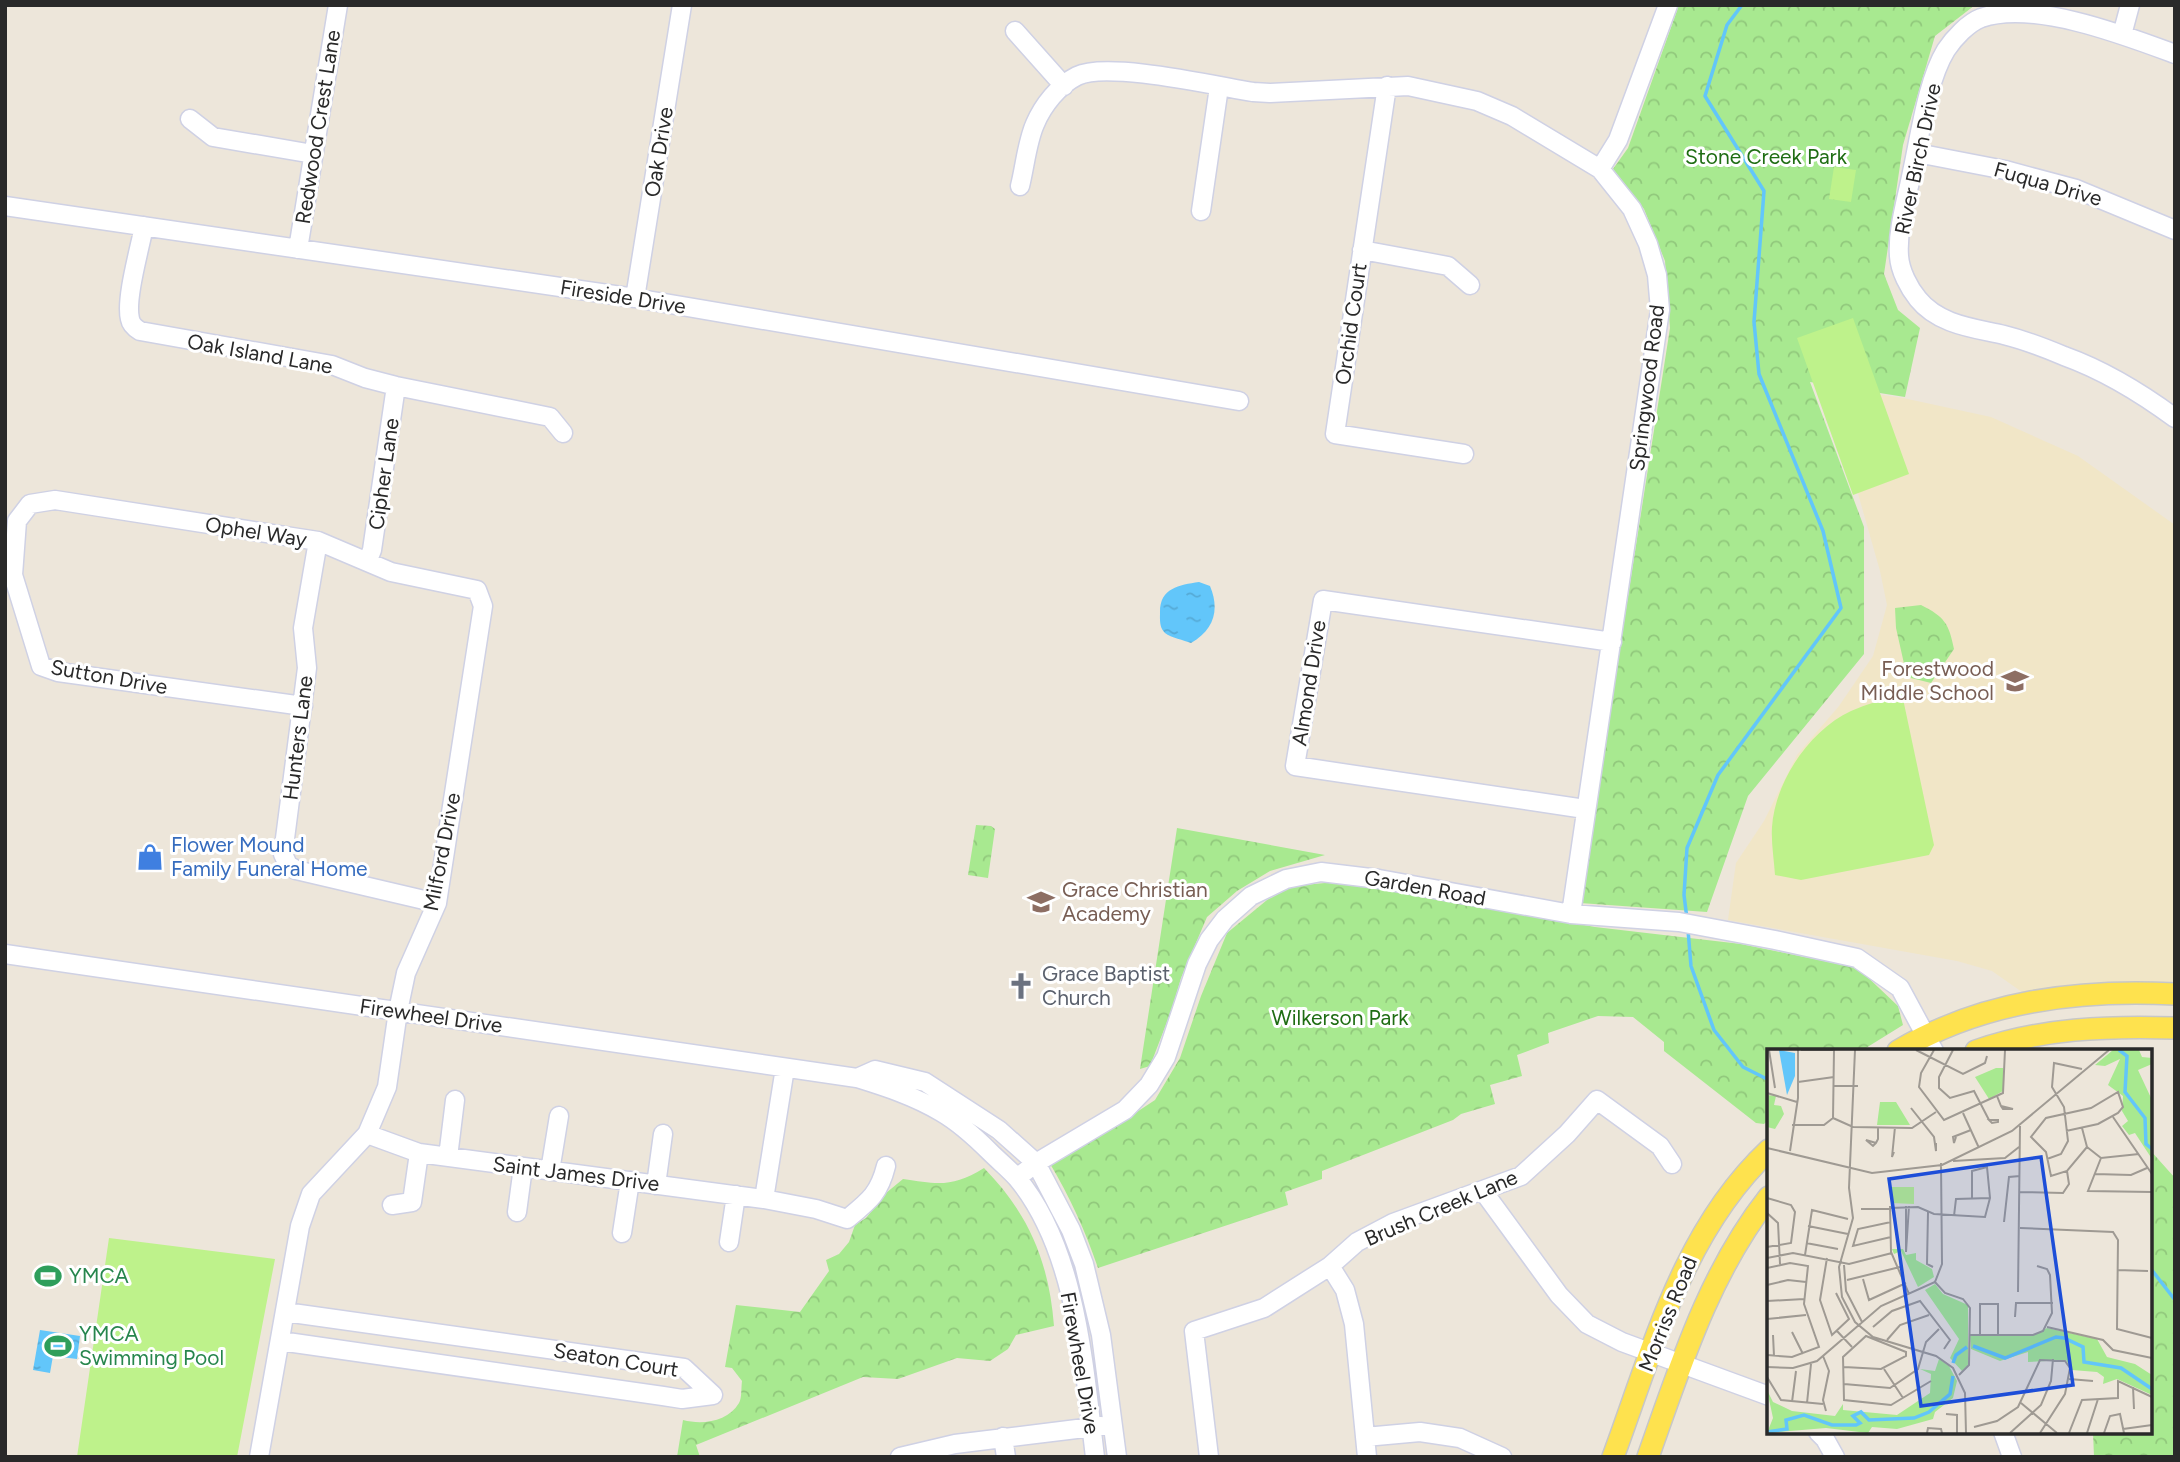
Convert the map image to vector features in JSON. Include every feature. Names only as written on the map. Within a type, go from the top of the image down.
[{"type":"main road","points":[[1906,1049],[1929,1043],[1969,1016],[2022,1003],[2062,996],[2131,992],[2175,994]]},
{"type":"main road","points":[[1983,1049],[2034,1034],[2111,1026],[2175,1028]]},
{"type":"main road","name":"Morriss Road","points":[[1613,1457],[1674,1293],[1697,1246],[1724,1199],[1767,1152]]},
{"type":"main road","name":"Morriss Road","points":[[1647,1457],[1705,1303],[1729,1256],[1767,1200]]},
{"type":"street","name":"Redwood Crest Lane","points":[[298,249],[338,5]]},
{"type":"street","name":"Oak Drive","points":[[635,298],[682,5]]},
{"type":"street","points":[[1600,169],[1618,140],[1668,5]]},
{"type":"street","points":[[2130,5],[2122,35],[2175,54]]},
{"type":"street","name":"River Birch Drive","points":[[2122,35],[2022,10],[2000,12],[1980,18],[1971,24],[1947,50],[1935,80],[1917,153],[1900,238],[1899,257],[1904,276],[1925,307],[1959,326],[2007,336],[2100,371],[2175,418]]},
{"type":"street","points":[[1015,31],[1064,86]]},
{"type":"street","name":"Springwood Road","points":[[1020,186],[1035,125],[1053,96],[1077,76],[1092,71],[1119,70],[1270,93],[1408,86],[1477,101],[1512,116],[1600,169],[1632,209],[1648,244],[1657,275],[1660,310],[1571,914]]},
{"type":"street","points":[[1201,211],[1219,86]]},
{"type":"street","name":"Orchid Court","points":[[1387,86],[1335,434],[1464,454]]},
{"type":"street","points":[[190,120],[213,137],[313,154]]},
{"type":"street","name":"Fuqua Drive","points":[[1917,153],[2006,170],[2077,189],[2175,230]]},
{"type":"street","name":"Fireside Drive","points":[[5,206],[635,298],[1239,401]]},
{"type":"street","name":"Oak Island Lane","points":[[144,226],[129,318],[133,326],[140,331],[332,365],[396,386],[550,417],[563,432]]},
{"type":"street","points":[[1362,250],[1448,266],[1470,285]]},
{"type":"street","name":"Cipher Lane","points":[[368,560],[372,550],[396,386]]},
{"type":"street","name":"Ophel Way","points":[[30,504],[55,500],[318,541],[391,572],[477,590]]},
{"type":"street","name":"Sutton Drive","points":[[30,504],[17,521],[13,575],[41,666],[58,672],[303,706]]},
{"type":"street","name":"Hunters Lane","points":[[318,541],[303,628],[307,668],[283,854],[288,865],[296,870],[437,903]]},
{"type":"street","name":"Milford Drive","points":[[259,1457],[300,1226],[311,1194],[367,1134],[387,1087],[406,972],[437,903],[483,606],[477,590]]},
{"type":"street","name":"Almond Drive","points":[[1585,809],[1295,766],[1323,600],[1612,642]]},
{"type":"street","name":"Garden Road","points":[[1017,1178],[1036,1163],[1125,1110],[1149,1085],[1166,1057],[1193,975],[1209,940],[1225,919],[1251,896],[1286,879],[1321,872],[1379,879],[1571,914],[1679,922],[1857,958],[1900,989],[1929,1043]]},
{"type":"street","name":"Firewheel Drive","points":[[5,954],[857,1078],[903,1093],[941,1112],[965,1128],[1017,1178],[1049,1232],[1061,1263],[1078,1327],[1095,1457]]},
{"type":"street","points":[[764,1199],[785,1068]]},
{"type":"street","name":"Firewheel Drive","points":[[857,1078],[875,1070],[925,1083],[999,1130],[1036,1163],[1071,1230],[1084,1265],[1101,1335],[1117,1457]]},
{"type":"street","points":[[447,1157],[455,1100]]},
{"type":"street","name":"Brush Creek Lane","points":[[1209,1457],[1194,1331],[1264,1308],[1330,1266],[1357,1242],[1393,1223],[1521,1176],[1567,1134],[1597,1100],[1660,1146],[1672,1164]]},
{"type":"street","points":[[550,1171],[559,1116]]},
{"type":"street","name":"Saint James Drive","points":[[367,1134],[419,1153],[764,1199],[816,1209],[847,1219],[876,1194],[886,1166]]},
{"type":"street","points":[[656,1185],[663,1134]]},
{"type":"street","points":[[392,1205],[412,1202],[419,1153]]},
{"type":"street","points":[[517,1212],[523,1167]]},
{"type":"street","points":[[622,1233],[629,1181]]},
{"type":"street","points":[[1483,1191],[1559,1295],[1587,1324],[1622,1342],[1767,1395]]},
{"type":"street","points":[[729,1242],[736,1195]]},
{"type":"street","points":[[1330,1266],[1345,1290],[1350,1307],[1367,1457]]},
{"type":"street","name":"Seaton Court","points":[[280,1341],[682,1399],[713,1395],[684,1368],[285,1312]]},
{"type":"street","points":[[493,1371],[497,1341]]},
{"type":"street","points":[[900,1457],[955,1444],[1112,1424]]},
{"type":"street","points":[[1365,1437],[1420,1432],[1460,1438],[1502,1457]]},
{"type":"street","points":[[1820,1434],[1836,1457]]},
{"type":"street","points":[[2004,1434],[2012,1457]]},
{"type":"street","points":[[1003,1437],[1006,1457]]},
{"type":"shaded area","name":"Forestwood Middle School","points":[[1815,385],[1903,398],[1991,417],[2078,456],[2175,525],[2175,986],[2099,984],[2022,992],[1992,971],[1957,961],[1728,920],[1736,863],[1764,821],[1797,755],[1839,706],[1873,656],[1887,605],[1855,483]]},
{"type":"green space","name":"Stone Creek Park","points":[[1679,5],[1975,5],[1935,36],[1903,145],[1884,274],[1898,310],[1920,328],[1905,397],[1810,382],[1864,527],[1864,654],[1748,796],[1707,912],[1580,903],[1670,328],[1665,261],[1644,209],[1613,169],[1628,148]]},
{"type":"green space","points":[[1834,167],[1856,170],[1851,202],[1829,199]]},
{"type":"green space","points":[[1853,318],[1909,474],[1853,495],[1797,338]]},
{"type":"green space","points":[[1921,605],[1936,613],[1945,622],[1954,649],[1931,683],[1907,677],[1896,628],[1895,608]]},
{"type":"green space","points":[[1902,694],[1934,845],[1929,855],[1801,880],[1775,875],[1772,833],[1775,810],[1780,792],[1797,759],[1822,731],[1836,720],[1857,708]]},
{"type":"green space","points":[[976,825],[991,826],[995,829],[988,878],[968,875]]},
{"type":"green space","points":[[1177,828],[1325,855],[1270,871],[1237,891],[1207,917],[1181,978],[1150,1066],[1140,1069]]},
{"type":"green space","name":"Wilkerson Park","points":[[1355,883],[1595,927],[1741,944],[1858,968],[1898,1006],[1903,1025],[1864,1049],[1767,1049],[1767,1121],[1764,1124],[1756,1123],[1664,1051],[1664,1042],[1633,1017],[1598,1016],[1548,1033],[1549,1043],[1517,1055],[1522,1076],[1490,1085],[1495,1104],[1461,1114],[1453,1120],[1322,1171],[1322,1179],[1285,1192],[1288,1205],[1098,1268],[1077,1214],[1049,1162],[1105,1133],[1155,1100],[1180,1058],[1201,996],[1227,933],[1267,900],[1293,886]]},
{"type":"green space","points":[[2152,1152],[2175,1178],[2175,1457],[2094,1457],[2093,1434],[2152,1434]]},
{"type":"green space","points":[[984,1168],[1013,1203],[1034,1240],[1047,1281],[1054,1326],[1016,1335],[1008,1349],[990,1361],[957,1358],[898,1379],[863,1377],[696,1445],[700,1457],[677,1457],[683,1420],[706,1422],[721,1418],[740,1401],[742,1381],[732,1368],[725,1367],[736,1305],[800,1312],[829,1271],[826,1260],[839,1254],[849,1242],[855,1225],[866,1218],[886,1193],[903,1179],[953,1182]]},
{"type":"green space","points":[[109,1238],[275,1259],[237,1457],[77,1457]]},
{"type":"water","points":[[1199,582],[1210,586],[1214,603],[1213,619],[1205,632],[1191,643],[1163,631],[1160,620],[1161,604],[1172,589]]},
{"type":"water","name":"YMCA Swimming Pool","points":[[40,1330],[80,1336],[77,1359],[53,1356],[50,1373],[33,1370]]},
{"type":"waterway","points":[[1687,919],[1684,895],[1687,848],[1718,775],[1841,608],[1823,531],[1759,374],[1754,322],[1764,191],[1705,96],[1727,25],[1742,5]]},
{"type":"waterway","points":[[1688,930],[1691,966],[1714,1030],[1743,1067],[1767,1079]]},
{"type":"waterway","points":[[2152,1270],[2175,1300]]},
{"type":"place","name":"Forestwood Middle School","points":[[2015,681]]},
{"type":"place","name":"Flower Mound Family Funeral Home","points":[[150,857]]},
{"type":"place","name":"Grace Christian Academy","points":[[1041,902]]},
{"type":"place","name":"Grace Baptist Church","points":[[1021,986]]},
{"type":"place","name":"YMCA","points":[[48,1276]]},
{"type":"place","name":"YMCA Swimming Pool","points":[[58,1346]]}]
